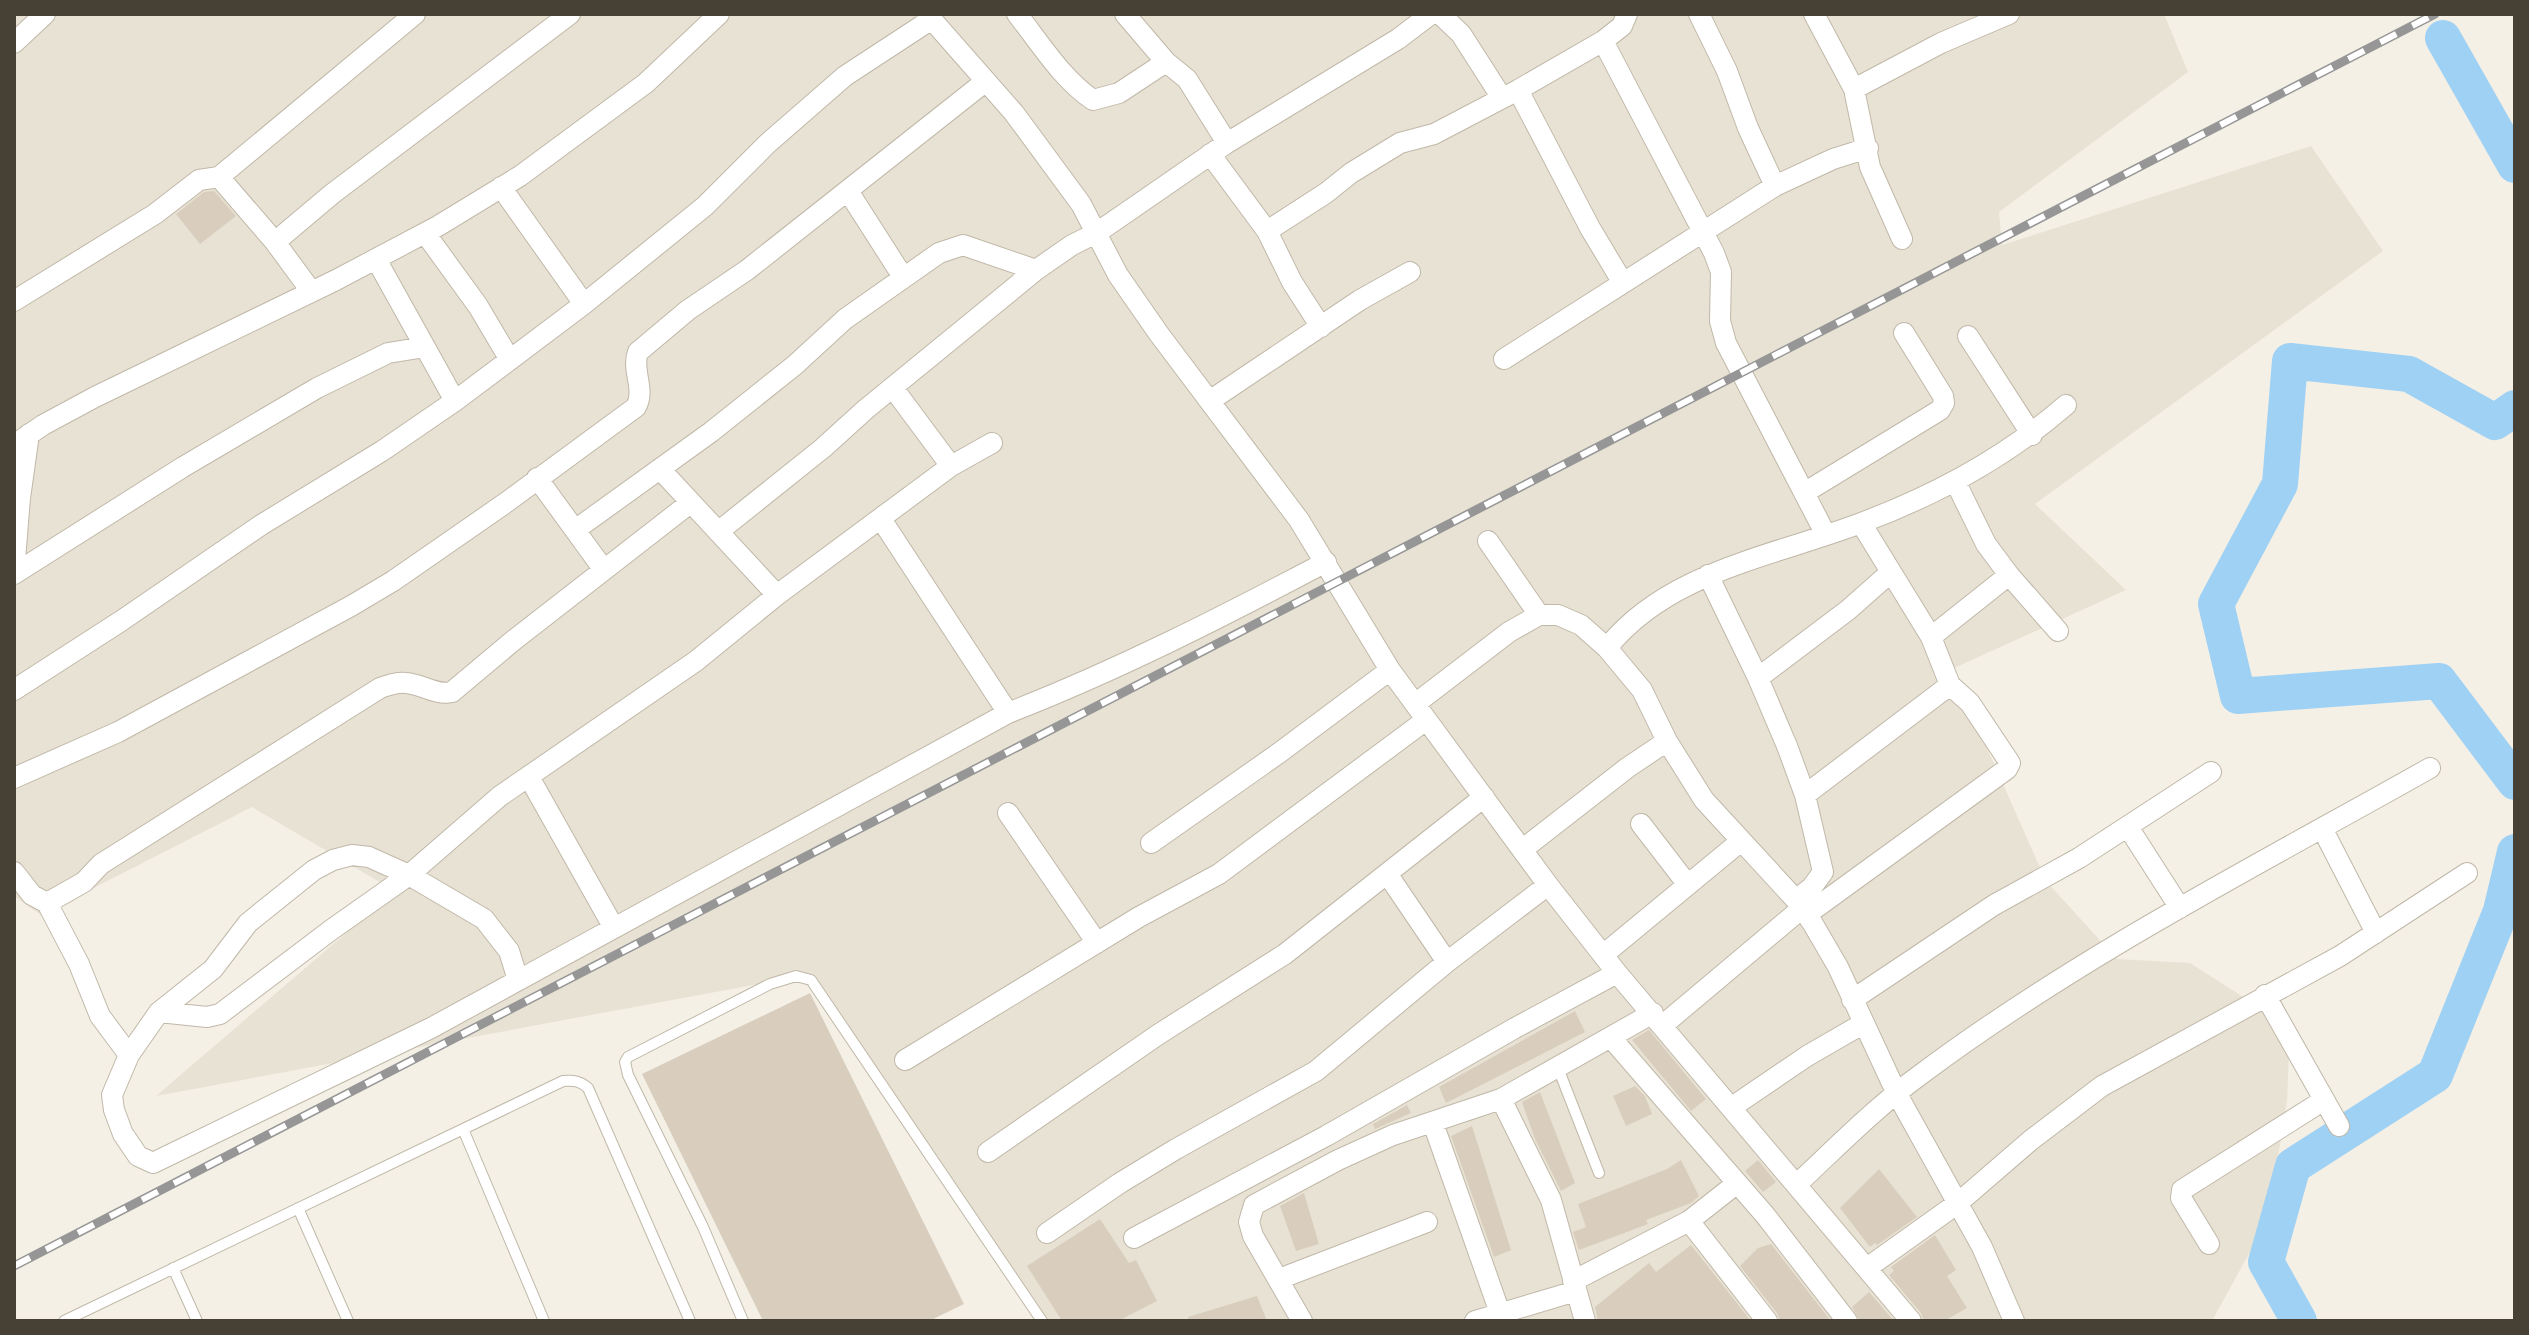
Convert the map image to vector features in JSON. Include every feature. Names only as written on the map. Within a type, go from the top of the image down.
[{"type":"street","points":[[14,43],[45,14]]},
{"type":"street","points":[[14,301],[155,214],[199,180],[219,177],[415,14]]},
{"type":"street","points":[[275,242],[344,185],[570,14]]},
{"type":"street","points":[[14,573],[22,440],[95,397],[376,259],[501,187],[553,154],[646,83],[719,14]]},
{"type":"street","points":[[1017,14],[1053,60],[1093,100],[1119,93],[1166,62]]},
{"type":"street","points":[[718,532],[1036,270],[1072,245],[1098,232],[1218,149],[1398,39],[1431,14]]},
{"type":"street","points":[[1440,14],[1461,34],[1510,94],[1623,283]]},
{"type":"street","points":[[1267,231],[1400,143],[1434,134],[1603,41],[1622,26],[1627,14]]},
{"type":"street","points":[[1699,14],[1727,71],[1748,128],[1775,186]]},
{"type":"street","points":[[1814,14],[1854,89],[1870,167],[1902,239]]},
{"type":"street","points":[[1854,89],[1941,43],[2001,16]]},
{"type":"street","points":[[14,690],[261,525],[382,451],[455,401],[584,304],[705,206],[845,76],[930,17],[1014,113],[1081,204],[1118,275],[1299,520],[1390,670],[1548,885],[1617,973],[1911,1321]]},
{"type":"street","points":[[1133,17],[1166,62],[1187,79],[1218,149],[1267,231],[1292,282],[1321,327]]},
{"type":"street","points":[[1603,41],[1721,272],[1720,321],[1726,343],[1826,535]]},
{"type":"street","points":[[14,778],[118,732],[351,606],[453,540],[636,407],[640,401],[635,363],[638,352],[688,310],[747,270],[986,81]]},
{"type":"street","points":[[1504,359],[1775,186],[1833,159],[1868,148]]},
{"type":"street","points":[[219,177],[275,242],[311,291]]},
{"type":"street","points":[[501,187],[584,304]]},
{"type":"street","points":[[848,191],[903,277]]},
{"type":"street","points":[[425,233],[478,306],[510,360]]},
{"type":"street","points":[[575,530],[711,432],[795,365],[845,319],[939,253],[963,245],[1036,270]]},
{"type":"street","points":[[376,259],[455,401]]},
{"type":"street","points":[[1211,400],[1410,272]]},
{"type":"street","points":[[1804,493],[1940,410],[1944,403],[1943,396],[1904,333]]},
{"type":"street","points":[[1968,336],[2032,435]]},
{"type":"street","points":[[14,573],[183,467],[317,388],[388,353],[425,347]]},
{"type":"street","points":[[893,388],[951,466]]},
{"type":"street","points":[[1607,648],[1624,626],[1708,575],[1861,523],[1956,483],[2032,435],[2066,405]]},
{"type":"street","points":[[159,1012],[215,1017],[409,875],[500,796],[696,661],[777,595],[951,466],[992,443]]},
{"type":"street","points":[[660,469],[777,595]]},
{"type":"street","points":[[537,478],[604,570]]},
{"type":"street","points":[[1956,483],[1986,544],[2058,631]]},
{"type":"street","points":[[47,903],[84,882],[101,864],[380,688],[409,683],[441,693],[452,692],[690,503]]},
{"type":"street","points":[[881,519],[1008,713]]},
{"type":"street","points":[[1302,1321],[1253,1236],[1249,1222],[1254,1205],[1338,1160],[1393,1135],[1501,1099],[1612,1039],[1658,1019],[1801,908],[1868,873],[2010,766],[2010,759],[1984,721],[1950,685],[1931,637],[1861,523]]},
{"type":"street","points":[[1488,541],[1539,615]]},
{"type":"street","points":[[518,980],[509,951],[484,919],[409,875],[369,857],[342,857],[314,870],[248,923],[213,969],[159,1012],[129,1055],[112,1095],[114,1110],[123,1134],[138,1156],[153,1163],[431,1028],[1008,713],[1083,684],[1224,616],[1326,562]]},
{"type":"street","points":[[1758,678],[1848,610],[1891,572]]},
{"type":"street","points":[[1708,575],[1758,678],[1805,795],[1823,872],[1801,908]]},
{"type":"street","points":[[1931,637],[2009,575]]},
{"type":"street","points":[[905,1060],[1229,867],[1420,712],[1509,632],[1539,615],[1558,615],[1581,625],[1607,648],[1642,690],[1667,741],[1704,800],[1801,908],[1838,967],[1897,1094],[1982,1247],[2014,1321]]},
{"type":"street","points":[[1151,843],[1390,670]]},
{"type":"street","points":[[1805,795],[1950,685]]},
{"type":"street","points":[[1523,849],[1627,768],[1667,741]]},
{"type":"street","points":[[1797,1184],[1918,1076],[2027,1001],[2180,908],[2430,768]]},
{"type":"street","points":[[1852,1000],[1994,905],[2079,858],[2211,772]]},
{"type":"street","points":[[529,777],[614,928]]},
{"type":"street","points":[[988,1152],[1159,1034],[1285,954],[1484,797]]},
{"type":"street","points":[[1008,813],[1097,943]]},
{"type":"street","points":[[1641,824],[1688,885]]},
{"type":"street","points":[[2128,827],[2180,908]]},
{"type":"street","points":[[2322,828],[2376,933]]},
{"type":"street","points":[[1603,955],[1741,841]]},
{"type":"street","points":[[14,872],[32,895],[47,903],[79,964],[100,1016],[129,1055]]},
{"type":"street","points":[[1867,1268],[1958,1203],[2031,1140],[2102,1086],[2340,956],[2467,873]]},
{"type":"street","points":[[1388,875],[1447,962]]},
{"type":"street","points":[[1047,1233],[1176,1149],[1316,1071],[1447,962],[1548,885]]},
{"type":"street","points":[[1134,1238],[1326,1136],[1617,973]]},
{"type":"street","points":[[2265,995],[2339,1126]]},
{"type":"street","points":[[1732,1107],[1807,1056],[1864,1023]]},
{"type":"street","points":[[1612,1039],[1765,1215],[1847,1321]]},
{"type":"street","points":[[1501,1099],[1551,1200],[1585,1321]]},
{"type":"street","points":[[2209,1244],[2181,1198],[2182,1190],[2324,1100]]},
{"type":"street","points":[[1433,1123],[1500,1313]]},
{"type":"street","points":[[1475,1321],[1574,1286],[1689,1221],[1736,1184]]},
{"type":"street","points":[[1689,1221],[1767,1321]]},
{"type":"street","points":[[1279,1279],[1427,1222]]},
{"type":"lane","points":[[743,1321],[703,1227],[628,1075],[625,1062],[628,1057],[757,990],[796,976],[811,980],[1042,1321]]},
{"type":"lane","points":[[1558,1068],[1599,1173]]},
{"type":"lane","points":[[64,1321],[563,1081],[581,1082],[588,1088],[690,1321]]},
{"type":"lane","points":[[463,1129],[544,1321]]},
{"type":"lane","points":[[298,1208],[348,1321]]},
{"type":"lane","points":[[173,1268],[197,1321]]},
{"type":"shaded area","points":[[14,14],[2164,14],[2188,72],[1999,212],[2002,245],[2311,146],[2383,251],[2035,504],[2126,590],[1952,669],[2046,881],[2117,959],[2190,963],[2290,1027],[2287,1101],[2268,1219],[2212,1321],[1043,1321],[801,976],[156,1096],[395,891],[252,807],[41,915],[14,896]]},
{"type":"building","points":[[214,191],[236,216],[200,244],[176,214],[204,192]]},
{"type":"building","points":[[810,993],[964,1304],[929,1321],[763,1321],[642,1074]]},
{"type":"building","points":[[1575,1011],[1585,1032],[1446,1103],[1439,1087]]},
{"type":"building","points":[[1649,1030],[1706,1099],[1691,1111],[1632,1040]]},
{"type":"building","points":[[1635,1086],[1645,1096],[1652,1114],[1626,1126],[1613,1096]]},
{"type":"building","points":[[1540,1092],[1575,1183],[1561,1191],[1535,1139],[1522,1102]]},
{"type":"building","points":[[1407,1105],[1411,1113],[1375,1129],[1373,1124]]},
{"type":"building","points":[[1472,1126],[1511,1250],[1494,1257],[1451,1136]]},
{"type":"building","points":[[1681,1160],[1699,1196],[1691,1203],[1646,1220],[1648,1224],[1579,1250],[1573,1232],[1586,1227],[1578,1204],[1667,1169]]},
{"type":"building","points":[[1758,1160],[1776,1182],[1763,1192],[1745,1171]]},
{"type":"building","points":[[1879,1169],[1917,1217],[1870,1247],[1840,1208]]},
{"type":"building","points":[[1304,1193],[1319,1244],[1296,1251],[1280,1206]]},
{"type":"building","points":[[1100,1219],[1129,1263],[1136,1260],[1157,1301],[1118,1321],[1062,1321],[1027,1266]]},
{"type":"building","points":[[1935,1235],[1956,1270],[1947,1276],[1967,1308],[1944,1321],[1924,1321],[1921,1313],[1889,1275],[1894,1271],[1891,1267]]},
{"type":"building","points":[[1771,1244],[1831,1321],[1780,1321],[1740,1266],[1758,1248]]},
{"type":"building","points":[[1691,1245],[1751,1321],[1598,1321],[1595,1307],[1649,1263],[1656,1272]]},
{"type":"building","points":[[1869,1292],[1894,1321],[1860,1321],[1852,1307]]},
{"type":"building","points":[[1257,1296],[1267,1321],[1189,1321],[1188,1317]]},
{"type":"waterway","points":[[2443,38],[2515,165]]},
{"type":"waterway","points":[[2515,408],[2495,422],[2409,374],[2290,361],[2280,484],[2216,604],[2238,696],[2439,681],[2515,782]]},
{"type":"waterway","points":[[2299,1321],[2266,1262],[2293,1166],[2435,1075],[2501,911],[2515,852]]},
{"type":"railway","points":[[14,1266],[2435,14]]}]
